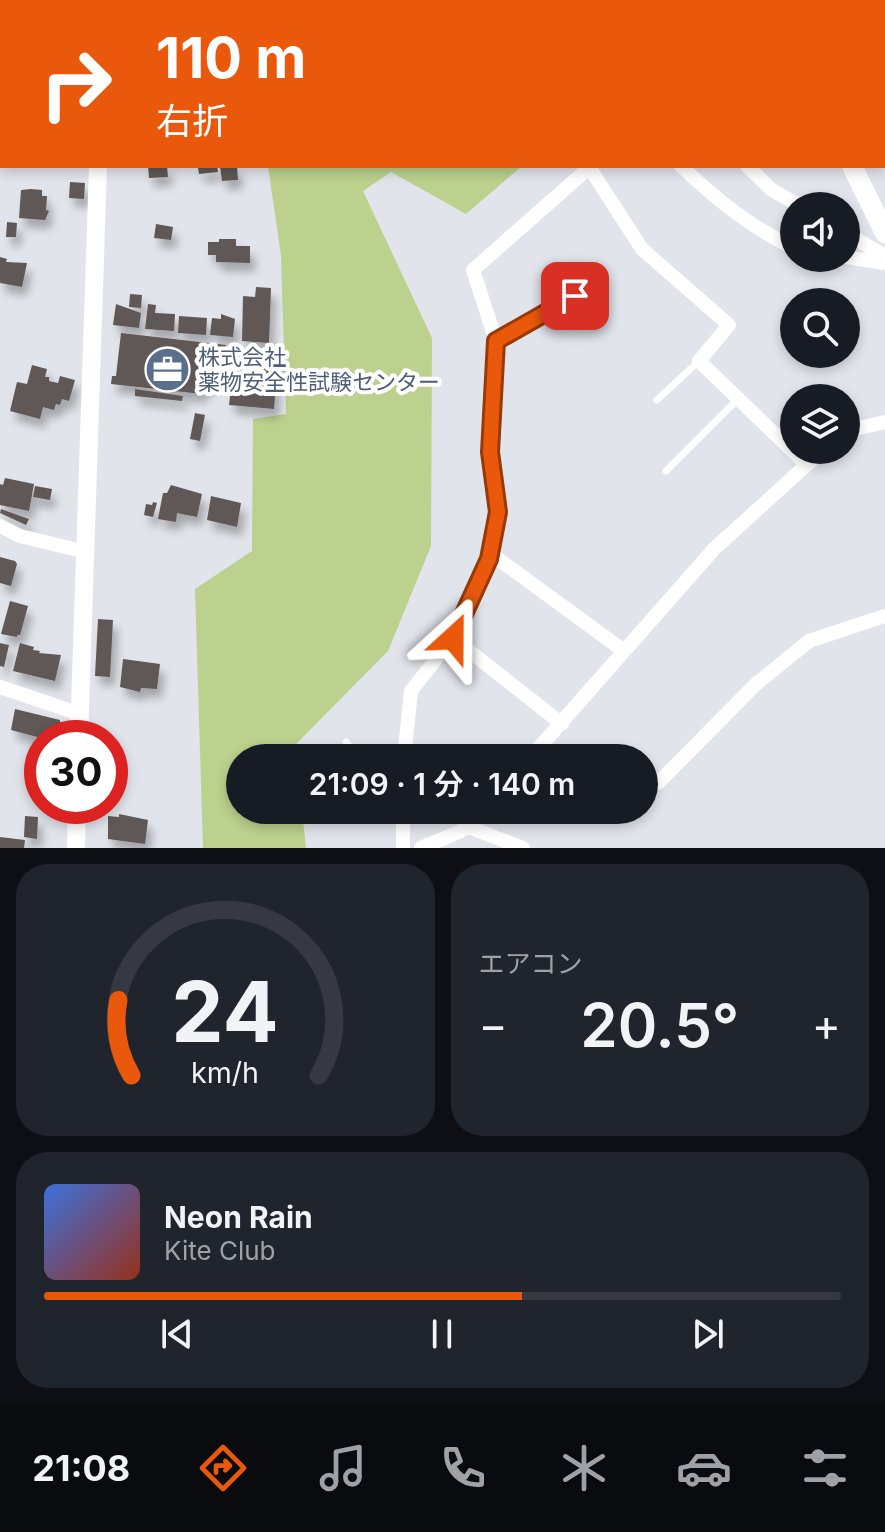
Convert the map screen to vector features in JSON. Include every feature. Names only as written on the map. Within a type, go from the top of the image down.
[{"type":"main road","points":[[853,168],[885,233]]},
{"type":"street","points":[[80,720],[98,168]]},
{"type":"street","points":[[405,744],[411,691],[453,638],[490,553],[498,512],[490,452],[496,341],[473,270],[589,168]]},
{"type":"street","points":[[591,168],[642,249],[729,325],[699,361],[780,439]]},
{"type":"street","points":[[683,168],[720,203],[780,240]]},
{"type":"street","points":[[749,168],[780,195]]},
{"type":"street","points":[[860,241],[885,256]]},
{"type":"street","points":[[860,259],[885,263]]},
{"type":"street","points":[[860,428],[885,422]]},
{"type":"street","points":[[543,744],[714,549],[806,464]]},
{"type":"street","points":[[0,526],[20,536],[86,552]]},
{"type":"street","points":[[490,553],[624,651]]},
{"type":"street","points":[[658,783],[755,685],[809,641],[885,616]]},
{"type":"street","points":[[453,638],[562,724]]},
{"type":"street","points":[[0,687],[80,714]]},
{"type":"street","points":[[76,848],[77,824]]},
{"type":"street","points":[[402,824],[403,848]]},
{"type":"street","points":[[421,848],[466,826],[523,848]]},
{"type":"lane","points":[[496,341],[575,296]]},
{"type":"lane","points":[[657,400],[699,361]]},
{"type":"lane","points":[[666,471],[738,399]]},
{"type":"green space","points":[[268,168],[520,168],[466,214],[391,172],[363,191],[432,338],[431,546],[388,651],[296,744],[226,744],[226,824],[303,824],[306,848],[203,848],[195,589],[252,551],[253,419],[286,414],[281,256]]},
{"type":"building","points":[[148,168],[167,168],[168,177],[149,178]]},
{"type":"building","points":[[198,168],[217,168],[218,172],[199,174]]},
{"type":"building","points":[[220,168],[237,168],[238,180],[222,181]]},
{"type":"building","points":[[70,182],[85,183],[84,199],[69,198]]},
{"type":"building","points":[[21,190],[42,190],[42,196],[47,196],[46,210],[49,211],[45,220],[19,218]]},
{"type":"building","points":[[7,222],[17,223],[16,237],[6,237]]},
{"type":"building","points":[[156,224],[173,227],[171,240],[154,238]]},
{"type":"building","points":[[219,239],[236,239],[236,246],[250,246],[250,263],[216,262],[216,255],[208,255],[208,242],[219,242]]},
{"type":"building","points":[[0,257],[7,259],[6,262],[27,263],[22,287],[0,283]]},
{"type":"building","points":[[256,287],[271,288],[269,343],[242,341],[243,296],[255,297]]},
{"type":"building","points":[[130,294],[142,295],[141,308],[129,307]]},
{"type":"building","points":[[116,304],[141,313],[139,328],[113,325]]},
{"type":"building","points":[[148,304],[156,305],[155,313],[175,314],[174,331],[145,329]]},
{"type":"building","points":[[221,314],[235,319],[233,337],[210,335],[212,318],[221,319]]},
{"type":"building","points":[[179,316],[207,318],[206,335],[178,333]]},
{"type":"building","points":[[121,333],[226,345],[225,355],[221,355],[219,372],[210,371],[208,387],[202,387],[202,394],[111,384],[112,376],[116,376]]},
{"type":"building","points":[[230,347],[281,351],[279,377],[269,376],[268,383],[276,384],[274,409],[229,405],[232,379],[256,382],[256,376],[228,373]]},
{"type":"building","points":[[32,365],[47,369],[45,377],[49,377],[49,381],[58,383],[60,376],[75,380],[69,401],[62,399],[54,410],[43,407],[40,419],[10,411],[17,382],[27,384]]},
{"type":"building","points":[[135,389],[183,396],[182,401],[135,396]]},
{"type":"building","points":[[195,413],[205,415],[200,441],[190,439]]},
{"type":"building","points":[[5,478],[34,484],[29,511],[0,505],[0,484],[3,485]]},
{"type":"building","points":[[171,485],[202,494],[197,517],[177,513],[176,522],[158,519],[163,493],[167,493]]},
{"type":"building","points":[[35,486],[52,489],[50,500],[33,497]]},
{"type":"building","points":[[211,496],[241,503],[237,527],[207,520]]},
{"type":"building","points":[[153,502],[157,503],[153,517],[144,515],[146,504],[152,505]]},
{"type":"building","points":[[1,509],[29,519],[26,525],[0,513]]},
{"type":"building","points":[[0,557],[17,564],[11,586],[0,583]]},
{"type":"building","points":[[10,601],[28,606],[17,637],[1,634]]},
{"type":"building","points":[[98,619],[113,620],[110,677],[95,676]]},
{"type":"building","points":[[0,643],[9,645],[4,667],[0,666]]},
{"type":"building","points":[[20,643],[34,647],[33,650],[39,653],[61,655],[55,681],[13,671]]},
{"type":"building","points":[[123,659],[160,664],[157,689],[141,688],[140,692],[120,687]]},
{"type":"building","points":[[15,709],[60,720],[24,720],[24,733],[11,730]]},
{"type":"building","points":[[128,816],[148,820],[145,844],[108,839],[108,824],[128,824]]},
{"type":"building","points":[[25,824],[38,824],[37,839],[24,837]]},
{"type":"building","points":[[0,837],[25,840],[24,848],[0,848]]},
{"type":"place","name":"株式会社 薬物安全性試験センター","points":[[167,370]]},
{"type":"route","points":[[453,638],[489,559],[498,512],[490,452],[496,341],[575,296]]}]
